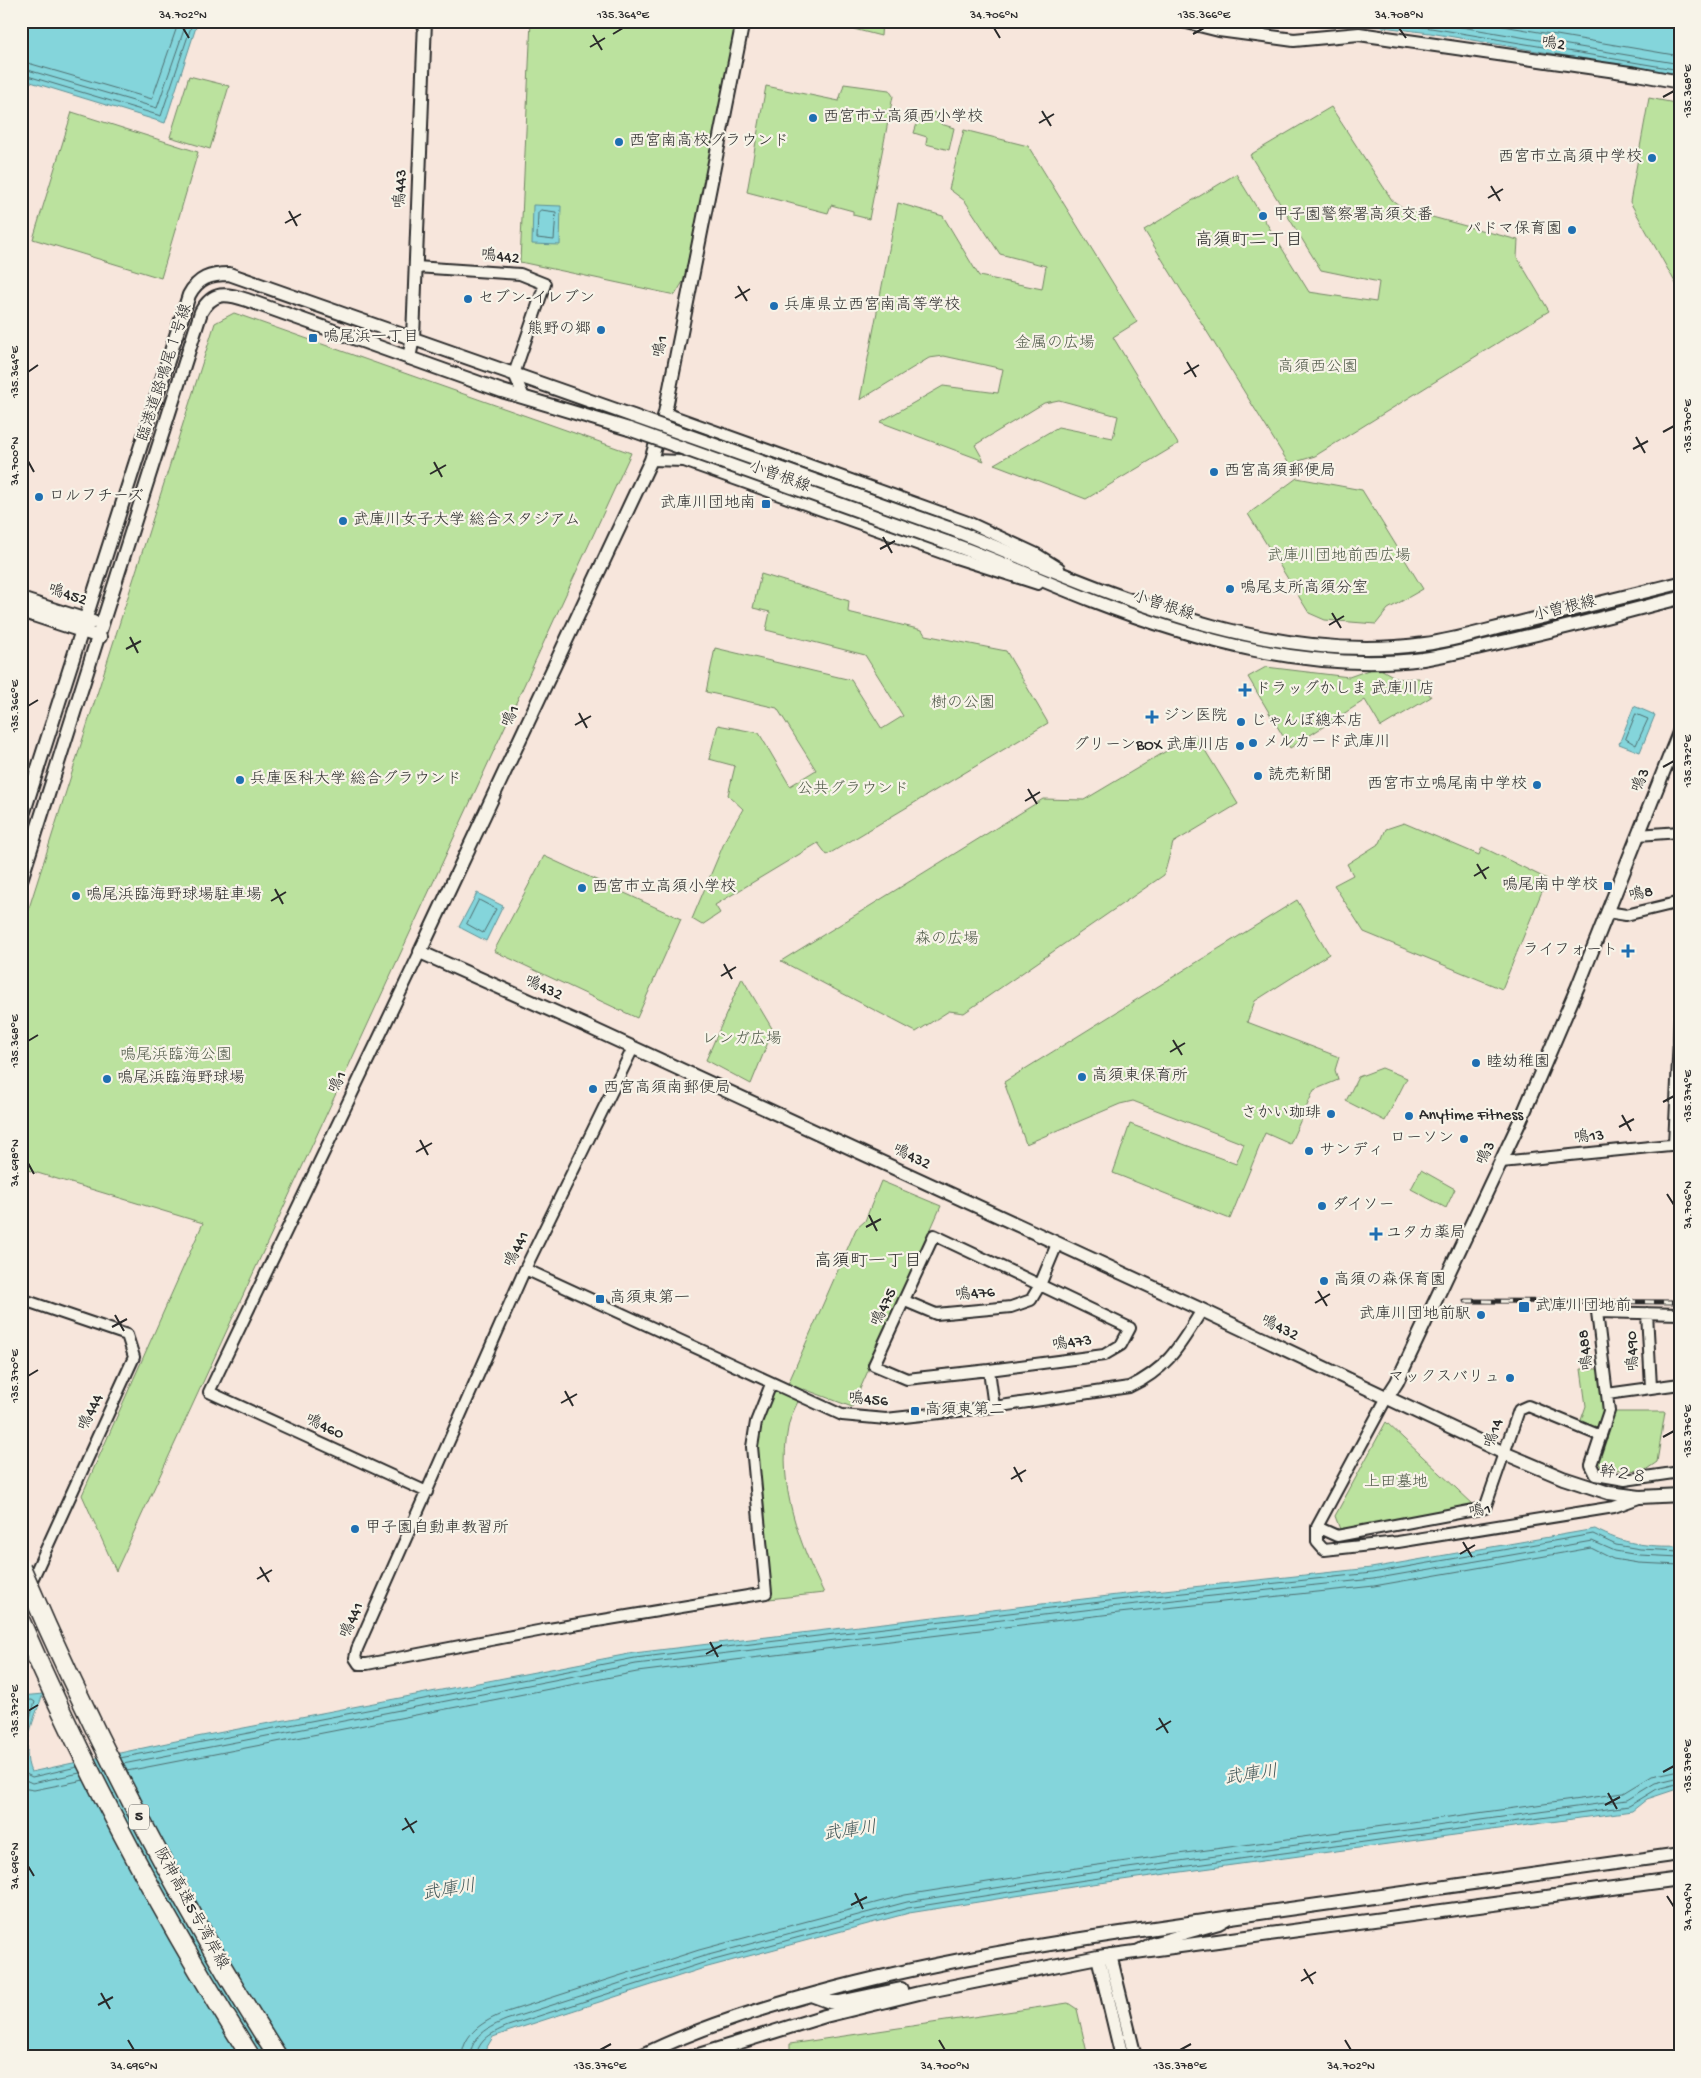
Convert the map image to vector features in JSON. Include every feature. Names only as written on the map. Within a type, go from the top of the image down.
[{"type":"highway","name":"阪神高速5号湾岸線","points":[[21,1567],[77,1692],[140,1819],[210,1947],[278,2057]]},
{"type":"highway","name":"阪神高速5号湾岸線","points":[[21,1622],[88,1765],[152,1890],[187,1953],[251,2057]]},
{"type":"street","name":"鳴443","points":[[409,358],[413,338],[425,21]]},
{"type":"street","name":"鳴1","points":[[209,1392],[420,952],[651,460],[665,412],[743,21]]},
{"type":"street","name":"鳴2","points":[[1183,21],[1219,30],[1294,40],[1359,34],[1637,74],[1680,82]]},
{"type":"street","name":"鳴442","points":[[416,267],[520,274],[545,284],[514,374]]},
{"type":"street","name":"臨港道路鳴尾１号線","points":[[21,820],[189,295],[195,284],[214,274],[229,274],[514,374],[631,422]]},
{"type":"street","name":"臨港道路鳴尾１号線","points":[[21,880],[201,312],[207,302],[216,296],[231,295],[524,397],[631,422]]},
{"type":"street","points":[[514,374],[524,397]]},
{"type":"street","name":"小曽根線","points":[[665,412],[968,522],[1035,553],[1073,577],[1142,603],[1243,633],[1299,644],[1340,647],[1426,644],[1680,583]]},
{"type":"street","points":[[631,422],[951,529],[1073,577]]},
{"type":"street","points":[[631,422],[988,557],[1091,600]]},
{"type":"street","name":"小曽根線","points":[[651,460],[684,461],[956,558],[1217,641],[1269,652],[1355,661],[1422,659],[1451,654],[1680,598]]},
{"type":"street","name":"鳴452","points":[[21,599],[83,625]]},
{"type":"street","name":"鳴452","points":[[21,611],[83,625]]},
{"type":"street","points":[[83,625],[101,631]]},
{"type":"street","name":"鳴3","points":[[1317,1527],[1386,1398],[1397,1382],[1501,1162],[1540,1074],[1677,743],[1680,730]]},
{"type":"street","points":[[1638,835],[1680,832]]},
{"type":"street","name":"鳴8","points":[[1607,912],[1626,914],[1680,902]]},
{"type":"street","name":"鳴432","points":[[420,952],[1202,1310],[1504,1453]]},
{"type":"street","points":[[1677,1144],[1680,1017]]},
{"type":"street","name":"鳴441","points":[[633,1048],[525,1269],[357,1649],[355,1658],[359,1664],[543,1630],[766,1593],[752,1447],[756,1422],[771,1384]]},
{"type":"street","name":"鳴13","points":[[1501,1162],[1677,1144]]},
{"type":"street","name":"鳴475","points":[[990,1370],[907,1379],[874,1366],[934,1235],[1040,1286]]},
{"type":"street","points":[[1040,1286],[1058,1244]]},
{"type":"street","name":"鳴456","points":[[525,1269],[771,1384],[842,1415],[886,1419],[994,1408],[1090,1394],[1129,1386],[1148,1378],[1175,1355],[1202,1310]]},
{"type":"street","name":"鳴476","points":[[905,1301],[936,1314],[1011,1307],[1032,1300],[1040,1286]]},
{"type":"street","name":"鳴473","points":[[990,1370],[1104,1354],[1122,1345],[1130,1328],[1040,1286]]},
{"type":"street","name":"鳴444","points":[[21,1299],[127,1334],[134,1357],[21,1604]]},
{"type":"street","name":"鳴488","points":[[1601,1436],[1609,1411],[1597,1312],[1680,1314]]},
{"type":"street","name":"鳴490","points":[[1647,1313],[1650,1387]]},
{"type":"street","points":[[990,1370],[994,1408]]},
{"type":"street","points":[[1607,1394],[1680,1384]]},
{"type":"street","name":"鳴460","points":[[209,1392],[427,1492]]},
{"type":"street","name":"鳴14","points":[[1317,1527],[1337,1536],[1485,1508],[1519,1410],[1528,1406],[1601,1436]]},
{"type":"street","points":[[1601,1436],[1591,1466],[1596,1475],[1625,1480],[1680,1472]]},
{"type":"street","name":"幹２８","points":[[1504,1453],[1563,1478],[1609,1493],[1640,1497],[1680,1495]]},
{"type":"street","name":"鳴1","points":[[1317,1527],[1317,1542],[1324,1550],[1398,1542],[1614,1507],[1640,1497]]},
{"type":"street","points":[[639,2057],[665,2044],[736,2018],[811,1995],[904,1971],[988,1953],[1092,1935],[1680,1854]]},
{"type":"street","points":[[692,2057],[825,2016],[954,1986],[1104,1956],[1680,1879]]},
{"type":"street","points":[[1136,1952],[1152,1943],[1220,1924],[1230,1917]]},
{"type":"street","points":[[1104,1956],[1122,2057]]},
{"type":"street","points":[[1104,1956],[1135,2057]]},
{"type":"street","points":[[811,1995],[830,2002],[839,2002],[920,1984],[940,1982],[954,1986]]},
{"type":"green space","name":"西宮南高校グラウンド","points":[[531,21],[738,21],[684,280],[675,295],[520,262]]},
{"type":"green space","points":[[848,21],[882,21],[881,36],[846,27]]},
{"type":"green space","points":[[189,76],[229,86],[210,149],[170,137]]},
{"type":"green space","points":[[844,84],[889,90],[893,96],[869,219],[853,215],[853,211],[831,205],[828,213],[747,192],[766,86],[839,101]]},
{"type":"green space","points":[[1649,98],[1680,104],[1680,291],[1630,202]]},
{"type":"green space","name":"高須西公園","points":[[1331,107],[1392,200],[1406,210],[1518,240],[1517,257],[1549,311],[1315,456],[1289,464],[1144,230],[1236,174],[1309,292],[1376,302],[1379,282],[1321,270],[1250,155]]},
{"type":"green space","points":[[72,112],[198,152],[161,278],[33,239]]},
{"type":"green space","points":[[934,112],[941,124],[954,128],[949,150],[926,144],[927,137],[914,133],[918,120]]},
{"type":"green space","name":"金属の広場","points":[[964,130],[1028,146],[1137,322],[1113,337],[1178,444],[1086,499],[994,464],[1058,427],[1113,438],[1118,416],[1059,400],[1044,403],[975,445],[984,461],[880,422],[943,386],[998,393],[1003,369],[944,356],[929,358],[860,400],[898,203],[943,216],[979,276],[1042,289],[1046,266],[1000,254],[965,201],[949,189]]},
{"type":"green space","name":"鳴尾浜臨海公園","points":[[234,313],[631,453],[116,1571],[82,1495],[203,1223],[21,1168],[21,933],[215,323]]},
{"type":"green space","name":"武庫川団地前西広場","points":[[1297,478],[1362,490],[1423,589],[1388,609],[1376,624],[1325,620],[1309,613],[1248,514]]},
{"type":"green space","name":"樹の公園","points":[[761,574],[849,601],[848,612],[922,630],[925,635],[1006,651],[1048,723],[827,855],[818,843],[715,905],[720,913],[702,925],[692,919],[727,836],[743,809],[728,795],[735,766],[709,759],[718,725],[759,733],[790,786],[816,770],[777,708],[706,692],[715,648],[851,680],[882,729],[903,716],[865,655],[766,630],[770,612],[753,608]]},
{"type":"green space","points":[[1266,667],[1349,677],[1377,667],[1398,679],[1419,678],[1431,697],[1381,727],[1365,700],[1290,748],[1248,677]]},
{"type":"green space","name":"森の広場","points":[[1195,734],[1238,804],[1173,843],[1164,875],[964,1013],[949,1011],[916,1032],[781,961],[1043,799],[1084,800]]},
{"type":"green space","points":[[1404,823],[1479,855],[1482,847],[1547,879],[1502,989],[1364,932],[1334,885],[1353,875],[1347,864],[1380,843],[1386,829]]},
{"type":"green space","points":[[544,856],[681,919],[637,1018],[494,951]]},
{"type":"green space","points":[[1297,900],[1329,954],[1255,1001],[1247,1022],[1339,1057],[1335,1070],[1338,1080],[1314,1090],[1290,1144],[1265,1133],[1230,1219],[1113,1173],[1130,1124],[1236,1164],[1244,1144],[1133,1101],[1120,1104],[1026,1144],[1004,1082]]},
{"type":"green space","name":"レンガ広場","points":[[742,978],[773,1030],[751,1084],[706,1060]]},
{"type":"green space","points":[[1382,1068],[1407,1078],[1385,1121],[1346,1101],[1358,1077]]},
{"type":"green space","points":[[1421,1170],[1455,1189],[1446,1208],[1411,1189]]},
{"type":"green space","points":[[881,1181],[941,1206],[852,1407],[804,1389],[793,1413],[789,1423],[785,1449],[785,1471],[788,1492],[792,1513],[806,1554],[824,1593],[769,1599],[755,1444],[759,1423],[777,1381],[788,1384],[856,1229],[865,1221]]},
{"type":"green space","points":[[1581,1369],[1600,1369],[1605,1412],[1598,1430],[1580,1423],[1586,1406]]},
{"type":"green space","points":[[1614,1412],[1665,1412],[1657,1462],[1644,1471],[1602,1469],[1598,1462]]},
{"type":"green space","name":"上田墓地","points":[[1386,1422],[1475,1506],[1341,1532],[1335,1516]]},
{"type":"green space","points":[[1068,2003],[1077,2009],[1088,2057],[790,2057],[790,2044]]},
{"type":"water","points":[[21,21],[198,21],[165,123],[21,79]]},
{"type":"water","points":[[1335,21],[1680,21],[1680,75],[1430,33]]},
{"type":"water","points":[[533,205],[561,206],[560,245],[532,244]]},
{"type":"water","points":[[1634,706],[1655,715],[1640,752],[1619,744]]},
{"type":"water","points":[[477,893],[503,906],[486,941],[459,927]]},
{"type":"water","name":"武庫川","points":[[1595,1529],[1615,1538],[1636,1544],[1680,1546],[1680,1788],[1647,1799],[1632,1811],[1085,1885],[909,1913],[704,1968],[510,2031],[493,2037],[481,2057],[21,2057],[21,1696],[43,1694],[28,1742],[28,1762],[31,1772],[176,1741],[634,1653],[1117,1595],[1371,1568]]},
{"type":"railway","points":[[1465,1301],[1680,1302]]},
{"type":"place","name":"西宮市立高須西小学校","points":[[813,118]]},
{"type":"place","name":"西宮南高校グラウンド","points":[[619,142]]},
{"type":"place","name":"西宮市立高須中学校","points":[[1652,158]]},
{"type":"place","name":"甲子園警察署高須交番","points":[[1263,216]]},
{"type":"place","name":"パドマ保育園","points":[[1572,230]]},
{"type":"place","name":"セブン-イレブン","points":[[468,299]]},
{"type":"place","name":"兵庫県立西宮南高等学校","points":[[774,306]]},
{"type":"place","name":"熊野の郷","points":[[601,330]]},
{"type":"place","name":"鳴尾浜一丁目","points":[[313,338]]},
{"type":"place","name":"西宮高須郵便局","points":[[1214,472]]},
{"type":"place","name":"ロルフチーズ","points":[[39,497]]},
{"type":"place","name":"武庫川団地南","points":[[766,504]]},
{"type":"place","name":"武庫川女子大学 総合スタジアム","points":[[343,521]]},
{"type":"place","name":"鳴尾支所高須分室","points":[[1230,589]]},
{"type":"place","name":"ドラッグかしま 武庫川店","points":[[1245,690]]},
{"type":"place","name":"ジン医院","points":[[1152,717]]},
{"type":"place","name":"じゃんぼ總本店","points":[[1241,722]]},
{"type":"place","name":"メルカード武庫川","points":[[1253,743]]},
{"type":"place","name":"グリーンBOX 武庫川店","points":[[1240,746]]},
{"type":"place","name":"読売新聞","points":[[1258,776]]},
{"type":"place","name":"兵庫医科大学 総合グラウンド","points":[[240,780]]},
{"type":"place","name":"西宮市立鳴尾南中学校","points":[[1537,785]]},
{"type":"place","name":"鳴尾南中学校","points":[[1608,886]]},
{"type":"place","name":"西宮市立高須小学校","points":[[582,888]]},
{"type":"place","name":"鳴尾浜臨海野球場駐車場","points":[[76,896]]},
{"type":"place","name":"ライフォート","points":[[1628,951]]},
{"type":"place","name":"睦幼稚園","points":[[1476,1063]]},
{"type":"place","name":"高須東保育所","points":[[1082,1077]]},
{"type":"place","name":"鳴尾浜臨海野球場","points":[[107,1079]]},
{"type":"place","name":"西宮高須南郵便局","points":[[593,1089]]},
{"type":"place","name":"さかい珈琲","points":[[1331,1114]]},
{"type":"place","name":"Anytime Fitness","points":[[1409,1116]]},
{"type":"place","name":"ローソン","points":[[1464,1139]]},
{"type":"place","name":"サンディ","points":[[1309,1151]]},
{"type":"place","name":"ダイソー","points":[[1322,1206]]},
{"type":"place","name":"ユタカ薬局","points":[[1376,1234]]},
{"type":"place","name":"高須の森保育園","points":[[1324,1281]]},
{"type":"place","name":"高須東第一","points":[[600,1299]]},
{"type":"place","name":"武庫川団地前","points":[[1524,1307]]},
{"type":"place","name":"武庫川団地前駅","points":[[1481,1315]]},
{"type":"place","name":"マックスバリュ","points":[[1510,1378]]},
{"type":"place","name":"高須東第二","points":[[915,1411]]},
{"type":"place","name":"甲子園自動車教習所","points":[[355,1529]]},
{"type":"district","name":"高須町二丁目","points":[[1249,241]]},
{"type":"district","name":"高須町一丁目","points":[[868,1262]]},
{"type":"park label","name":"公共グラウンド","points":[[853,790]]}]
